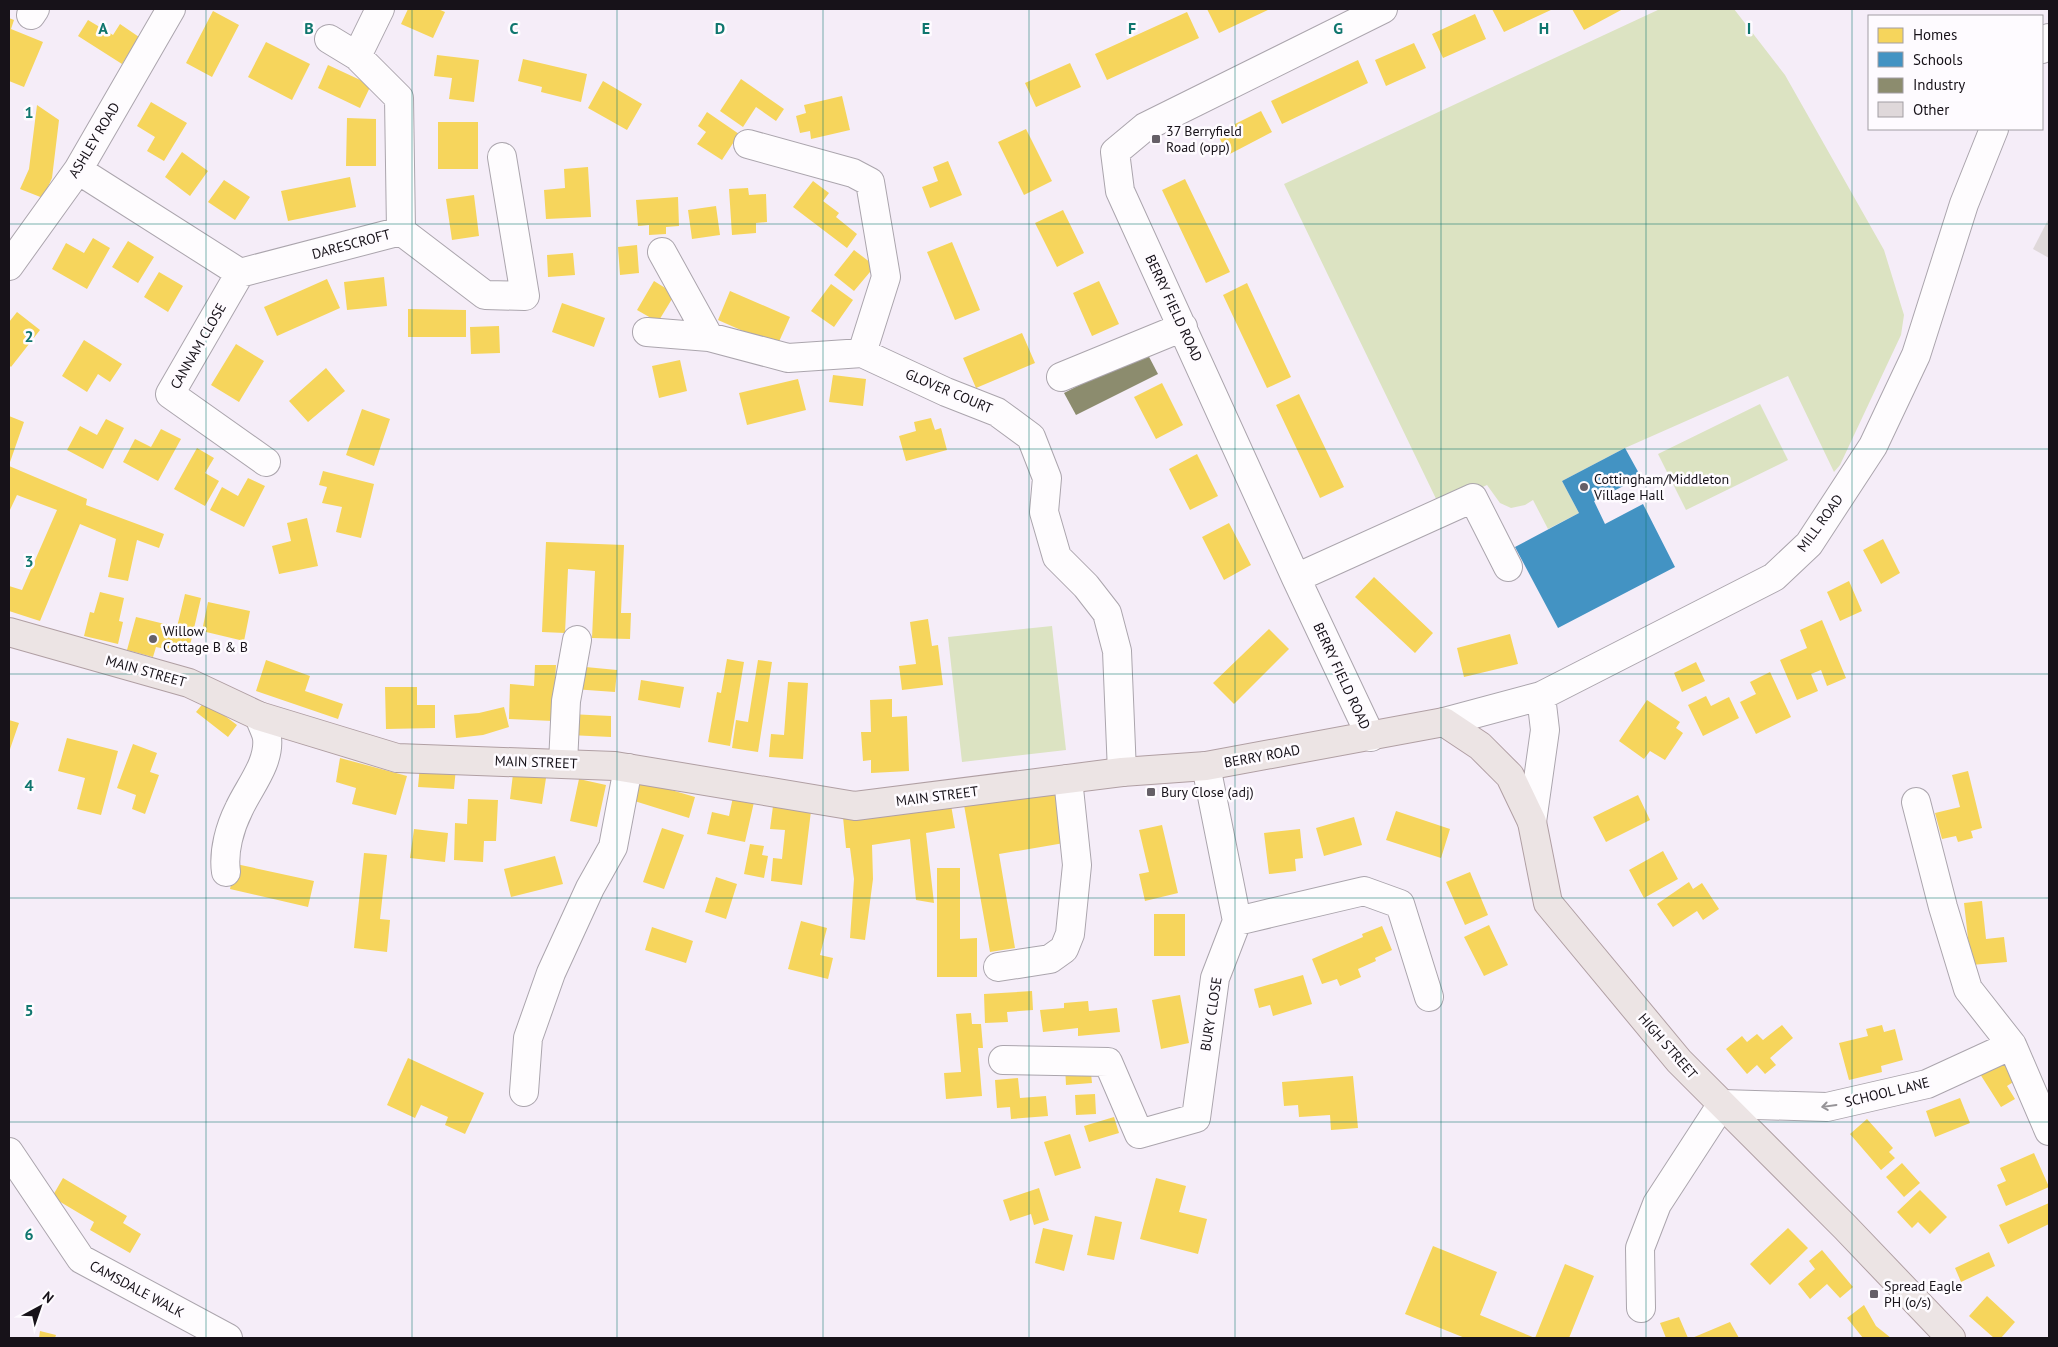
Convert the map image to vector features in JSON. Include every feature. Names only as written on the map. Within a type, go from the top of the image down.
[{"type":"main road","name":"MAIN STREET","points":[[9,632],[189,683],[259,716],[397,758],[563,763],[628,768],[855,806],[1074,779]]},
{"type":"main road","name":"BERRY ROAD","points":[[1074,779],[1122,772],[1206,766],[1444,722]]},
{"type":"main road","name":"HIGH STREET","points":[[1444,722],[1480,746],[1510,776],[1532,822],[1548,903],[1679,1061],[1845,1227],[1951,1338]]},
{"type":"street","name":"ASHLEY ROAD","points":[[9,266],[78,170],[171,9]]},
{"type":"street","points":[[358,56],[380,9]]},
{"type":"street","name":"BERRY FIELD ROAD","points":[[1371,736],[1296,578],[1120,191],[1115,152],[1145,126],[1383,9]]},
{"type":"street","points":[[330,39],[358,56],[399,98],[400,231]]},
{"type":"street","name":"MILL ROAD","points":[[1444,722],[1541,696],[1774,577],[1809,544],[1873,446],[1916,355],[1964,204],[1994,130]]},
{"type":"street","points":[[748,144],[853,173],[870,182],[886,277],[862,353]]},
{"type":"street","name":"DARESCROFT","points":[[240,273],[400,231],[485,295],[525,296],[502,157]]},
{"type":"street","points":[[78,170],[240,273]]},
{"type":"street","points":[[662,252],[709,336]]},
{"type":"street","name":"CANNAM CLOSE","points":[[240,273],[170,394],[266,462]]},
{"type":"street","points":[[1061,377],[1183,327]]},
{"type":"street","name":"GLOVER COURT","points":[[647,332],[709,336],[788,358],[862,353],[946,392],[998,412],[1031,437],[1047,478],[1044,512],[1057,557],[1086,586],[1107,613],[1117,651],[1122,772]]},
{"type":"street","points":[[1296,578],[1473,498],[1508,567]]},
{"type":"street","points":[[563,763],[566,701],[577,640]]},
{"type":"street","points":[[1532,822],[1545,730],[1541,696]]},
{"type":"street","points":[[226,872],[225,863],[229,836],[239,809],[263,762],[267,738],[259,716]]},
{"type":"street","points":[[1206,766],[1237,921],[1364,891],[1400,904],[1429,997]]},
{"type":"street","points":[[524,1092],[528,1038],[551,973],[590,888],[613,847],[628,768]]},
{"type":"street","points":[[998,967],[1050,959],[1064,949],[1070,934],[1077,865],[1074,779]]},
{"type":"street","points":[[1916,802],[1943,906],[1968,989],[2012,1045],[2049,1131]]},
{"type":"street","name":"BURY CLOSE","points":[[1003,1060],[1108,1062],[1139,1134],[1196,1118],[1214,978],[1237,921]]},
{"type":"street","name":"SCHOOL LANE","points":[[1722,1104],[1827,1107],[1928,1084],[2012,1045]]},
{"type":"street","points":[[1642,1308],[1640,1248],[1658,1204],[1722,1104]]},
{"type":"street","name":"CAMSDALE WALK","points":[[9,1152],[81,1259],[228,1338]]},
{"type":"green space","points":[[1660,9],[1734,9],[1785,75],[1884,250],[1904,315],[1901,335],[1840,465],[1834,472],[1788,376],[1625,448],[1562,481],[1579,513],[1548,529],[1533,500],[1525,505],[1511,508],[1500,503],[1487,485],[1440,507],[1284,184]]},
{"type":"green space","points":[[1760,404],[1788,460],[1686,510],[1658,454]]},
{"type":"green space","points":[[1052,626],[1066,750],[962,762],[948,637]]},
{"type":"building: Homes","points":[[408,9],[438,9],[445,12],[433,38],[401,24]]},
{"type":"building: Homes","points":[[1207,9],[1270,9],[1219,33]]},
{"type":"building: Homes","points":[[1492,9],[1553,9],[1504,32]]},
{"type":"building: Homes","points":[[1572,9],[1623,9],[1584,30]]},
{"type":"building: Homes","points":[[213,11],[239,25],[212,77],[186,63]]},
{"type":"building: Homes","points":[[1187,12],[1199,38],[1107,80],[1095,54]]},
{"type":"building: Homes","points":[[1475,14],[1486,39],[1443,58],[1432,34]]},
{"type":"building: Homes","points":[[9,18],[14,20],[11,29],[43,42],[24,87],[9,81]]},
{"type":"building: Homes","points":[[88,20],[113,35],[120,24],[139,37],[122,64],[78,36]]},
{"type":"building: Homes","points":[[266,42],[310,64],[292,100],[248,77]]},
{"type":"building: Homes","points":[[1414,43],[1426,68],[1386,86],[1375,60]]},
{"type":"building: Homes","points":[[437,55],[479,60],[474,102],[449,99],[452,78],[434,76]]},
{"type":"building: Homes","points":[[523,59],[587,74],[581,102],[541,92],[542,87],[518,81]]},
{"type":"building: Homes","points":[[1358,60],[1368,83],[1282,124],[1271,101]]},
{"type":"building: Homes","points":[[1070,63],[1081,87],[1036,107],[1025,83]]},
{"type":"building: Homes","points":[[328,65],[371,85],[360,108],[318,88]]},
{"type":"building: Homes","points":[[741,79],[784,109],[776,121],[756,107],[743,127],[720,111]]},
{"type":"building: Homes","points":[[603,81],[642,104],[627,130],[588,108]]},
{"type":"building: Homes","points":[[842,96],[850,130],[811,139],[810,131],[800,133],[796,116],[806,113],[804,105]]},
{"type":"building: Homes","points":[[151,102],[187,123],[164,161],[147,151],[155,137],[137,126]]},
{"type":"building: Homes","points":[[37,105],[59,120],[52,178],[43,198],[20,189],[29,169]]},
{"type":"building: Homes","points":[[1261,111],[1272,132],[1228,155],[1217,133]]},
{"type":"building: Homes","points":[[707,112],[739,134],[722,160],[697,144],[706,132],[698,126]]},
{"type":"building: Homes","points":[[347,118],[376,119],[376,166],[346,166]]},
{"type":"building: Homes","points":[[438,122],[478,122],[478,169],[438,169]]},
{"type":"building: Homes","points":[[1026,129],[1052,181],[1024,195],[998,142]]},
{"type":"building: Homes","points":[[182,152],[208,171],[190,196],[165,177]]},
{"type":"building: Homes","points":[[948,161],[962,195],[930,208],[922,187],[938,181],[933,167]]},
{"type":"building: Homes","points":[[588,167],[591,217],[546,219],[544,190],[565,188],[564,169]]},
{"type":"building: Homes","points":[[350,177],[356,207],[288,221],[281,191]]},
{"type":"building: Homes","points":[[1185,179],[1230,272],[1206,283],[1162,190]]},
{"type":"building: Homes","points":[[224,180],[250,197],[235,220],[208,202]]},
{"type":"building: Homes","points":[[813,181],[829,193],[823,201],[839,213],[836,217],[857,234],[847,248],[793,207]]},
{"type":"building: Homes","points":[[748,188],[749,195],[766,194],[767,222],[756,223],[756,233],[732,235],[729,189]]},
{"type":"building: Homes","points":[[474,195],[479,236],[452,240],[446,199]]},
{"type":"building: Homes","points":[[678,197],[679,226],[666,227],[666,234],[649,235],[649,225],[638,226],[636,200]]},
{"type":"building: Homes","points":[[716,206],[720,235],[692,239],[688,210]]},
{"type":"building: Homes","points":[[1063,210],[1084,253],[1057,267],[1035,223]]},
{"type":"building: Homes","points":[[93,238],[110,248],[87,289],[52,269],[66,243],[84,253]]},
{"type":"building: Homes","points":[[128,241],[154,257],[138,283],[112,267]]},
{"type":"building: Homes","points":[[952,242],[980,310],[955,320],[927,252]]},
{"type":"building: Homes","points":[[637,245],[639,273],[620,275],[618,247]]},
{"type":"building: Homes","points":[[854,250],[875,266],[854,291],[834,275]]},
{"type":"building: Homes","points":[[573,253],[575,275],[548,277],[547,255]]},
{"type":"building: Homes","points":[[159,272],[183,286],[168,312],[144,297]]},
{"type":"building: Homes","points":[[384,277],[387,306],[347,310],[344,282]]},
{"type":"building: Homes","points":[[327,279],[340,308],[277,336],[264,307]]},
{"type":"building: Homes","points":[[654,281],[675,294],[658,322],[637,310]]},
{"type":"building: Homes","points":[[1099,281],[1119,324],[1092,336],[1073,293]]},
{"type":"building: Homes","points":[[1247,283],[1291,377],[1267,388],[1223,295]]},
{"type":"building: Homes","points":[[831,284],[853,300],[834,327],[811,311]]},
{"type":"building: Homes","points":[[730,291],[790,317],[777,346],[718,320]]},
{"type":"building: Homes","points":[[562,303],[605,318],[594,347],[552,332]]},
{"type":"building: Homes","points":[[408,309],[466,310],[466,337],[408,337]]},
{"type":"building: Homes","points":[[17,312],[40,330],[11,367],[9,365],[9,322]]},
{"type":"building: Homes","points":[[499,326],[500,353],[471,354],[470,327]]},
{"type":"building: Homes","points":[[1022,333],[1035,363],[976,388],[963,358]]},
{"type":"building: Homes","points":[[84,340],[122,364],[110,382],[98,374],[87,392],[62,376]]},
{"type":"building: Homes","points":[[236,344],[264,361],[239,402],[211,385]]},
{"type":"building: Homes","points":[[680,360],[687,391],[659,398],[652,366]]},
{"type":"building: Homes","points":[[326,368],[345,391],[308,422],[289,401]]},
{"type":"building: Homes","points":[[833,375],[866,379],[863,406],[829,402]]},
{"type":"building: Homes","points":[[798,379],[806,410],[747,425],[739,393]]},
{"type":"building: Homes","points":[[1162,383],[1183,425],[1156,439],[1134,397]]},
{"type":"building: Homes","points":[[1299,394],[1344,487],[1320,498],[1276,405]]},
{"type":"building: Homes","points":[[362,409],[390,419],[374,466],[346,455]]},
{"type":"building: Homes","points":[[9,416],[24,422],[9,465]]},
{"type":"building: Homes","points":[[931,418],[935,430],[941,428],[947,450],[906,461],[899,436],[916,431],[914,422]]},
{"type":"building: Homes","points":[[106,419],[124,428],[103,469],[67,450],[80,426],[97,435]]},
{"type":"building: Homes","points":[[161,429],[181,439],[158,481],[123,462],[135,439],[151,447]]},
{"type":"building: Homes","points":[[197,448],[214,458],[205,473],[219,481],[205,506],[174,489]]},
{"type":"building: Homes","points":[[1197,454],[1218,496],[1190,510],[1169,469]]},
{"type":"building: Homes","points":[[9,466],[87,499],[86,505],[164,534],[159,548],[137,540],[128,581],[108,577],[116,539],[80,524],[40,621],[9,611],[9,586],[22,590],[57,510],[17,495],[9,512]]},
{"type":"building: Homes","points":[[323,471],[374,484],[361,538],[336,532],[342,507],[322,503],[327,487],[319,485]]},
{"type":"building: Homes","points":[[248,478],[265,486],[244,527],[210,510],[222,487],[238,496]]},
{"type":"building: Homes","points":[[307,518],[318,566],[279,574],[272,546],[291,541],[287,523]]},
{"type":"building: Homes","points":[[1229,523],[1251,565],[1224,580],[1202,537]]},
{"type":"building: Homes","points":[[1883,539],[1900,573],[1881,584],[1863,550]]},
{"type":"building: Homes","points":[[546,542],[624,545],[621,613],[631,613],[630,639],[592,638],[595,571],[568,569],[565,633],[542,632]]},
{"type":"building: Homes","points":[[1374,577],[1433,633],[1415,653],[1355,597]]},
{"type":"building: Homes","points":[[1849,581],[1862,611],[1840,621],[1827,592]]},
{"type":"building: Homes","points":[[100,592],[124,598],[119,621],[123,622],[118,644],[84,636],[90,612],[94,613]]},
{"type":"building: Homes","points":[[185,594],[201,598],[188,654],[156,647],[153,657],[127,650],[136,617],[177,627]]},
{"type":"building: Homes","points":[[208,602],[250,611],[244,641],[202,631]]},
{"type":"building: Homes","points":[[928,619],[932,646],[938,645],[943,685],[902,690],[899,666],[916,664],[910,622]]},
{"type":"building: Homes","points":[[1822,620],[1846,678],[1827,686],[1821,670],[1811,674],[1818,691],[1797,700],[1780,660],[1807,648],[1800,630]]},
{"type":"building: Homes","points":[[1269,629],[1289,649],[1234,704],[1213,683]]},
{"type":"building: Homes","points":[[1510,634],[1518,664],[1464,677],[1457,648]]},
{"type":"building: Homes","points":[[727,659],[744,662],[730,746],[708,742],[717,692],[721,693]]},
{"type":"building: Homes","points":[[266,660],[310,676],[305,691],[343,704],[338,719],[256,691]]},
{"type":"building: Homes","points":[[758,660],[772,662],[758,752],[732,748],[736,720],[748,722]]},
{"type":"building: Homes","points":[[1696,662],[1705,681],[1682,692],[1674,673]]},
{"type":"building: Homes","points":[[535,665],[556,665],[553,721],[509,719],[510,684],[534,686]]},
{"type":"building: Homes","points":[[575,666],[617,670],[615,692],[573,689]]},
{"type":"building: Homes","points":[[1770,672],[1791,717],[1756,734],[1740,702],[1756,694],[1750,682]]},
{"type":"building: Homes","points":[[641,680],[684,687],[680,708],[638,700]]},
{"type":"building: Homes","points":[[788,682],[808,683],[803,759],[769,757],[771,734],[784,735]]},
{"type":"building: Homes","points":[[385,687],[417,687],[417,705],[435,705],[435,728],[386,729]]},
{"type":"building: Homes","points":[[1706,696],[1711,706],[1729,697],[1739,718],[1703,736],[1688,705]]},
{"type":"building: Homes","points":[[892,699],[892,717],[907,716],[909,771],[871,773],[871,760],[863,761],[861,732],[871,732],[870,700]]},
{"type":"building: Homes","points":[[1647,700],[1680,722],[1676,728],[1683,733],[1665,760],[1650,751],[1644,759],[1619,741]]},
{"type":"building: Homes","points":[[205,701],[237,725],[228,737],[196,712]]},
{"type":"building: Homes","points":[[504,707],[509,727],[483,735],[456,738],[454,715],[479,713]]},
{"type":"building: Homes","points":[[569,714],[611,716],[611,737],[569,735]]},
{"type":"building: Homes","points":[[9,720],[19,723],[9,752]]},
{"type":"building: Homes","points":[[67,738],[118,751],[101,815],[77,809],[85,778],[58,771]]},
{"type":"building: Homes","points":[[133,744],[157,753],[150,772],[159,775],[145,814],[132,809],[136,795],[117,788]]},
{"type":"building: Homes","points":[[340,758],[407,776],[396,815],[352,804],[356,788],[336,782]]},
{"type":"building: Homes","points":[[420,765],[456,768],[454,789],[418,787]]},
{"type":"building: Homes","points":[[1968,771],[1982,828],[1971,831],[1973,838],[1958,842],[1956,836],[1942,839],[1935,813],[1960,807],[1952,775]]},
{"type":"building: Homes","points":[[513,774],[546,778],[542,804],[510,799]]},
{"type":"building: Homes","points":[[579,779],[606,785],[597,827],[570,821]]},
{"type":"building: Homes","points":[[634,779],[695,797],[689,818],[628,799]]},
{"type":"building: Homes","points":[[1060,788],[1070,842],[999,854],[1015,948],[990,952],[964,805]]},
{"type":"building: Homes","points":[[1638,795],[1650,820],[1606,842],[1593,817]]},
{"type":"building: Homes","points":[[733,797],[754,802],[745,842],[707,834],[712,812],[729,816]]},
{"type":"building: Homes","points":[[468,799],[498,800],[496,841],[484,841],[483,862],[454,860],[455,823],[467,824]]},
{"type":"building: Homes","points":[[951,805],[955,828],[926,833],[934,903],[916,900],[910,839],[872,845],[873,879],[865,940],[850,938],[854,879],[850,848],[846,848],[843,817]]},
{"type":"building: Homes","points":[[773,806],[811,811],[802,885],[771,881],[773,858],[782,859],[785,830],[770,829]]},
{"type":"building: Homes","points":[[1396,811],[1450,829],[1441,858],[1386,840]]},
{"type":"building: Homes","points":[[1354,817],[1362,845],[1324,856],[1316,828]]},
{"type":"building: Homes","points":[[1162,825],[1178,893],[1145,901],[1139,874],[1149,872],[1139,830]]},
{"type":"building: Homes","points":[[662,828],[684,835],[664,889],[643,882]]},
{"type":"building: Homes","points":[[414,829],[448,833],[445,862],[410,858]]},
{"type":"building: Homes","points":[[1300,829],[1303,858],[1295,859],[1296,871],[1269,874],[1264,833]]},
{"type":"building: Homes","points":[[750,844],[764,846],[762,855],[768,856],[764,878],[744,874]]},
{"type":"building: Homes","points":[[1663,851],[1678,879],[1644,898],[1629,870]]},
{"type":"building: Homes","points":[[364,853],[387,855],[380,919],[390,920],[387,952],[354,948]]},
{"type":"building: Homes","points":[[555,856],[563,884],[511,897],[504,869]]},
{"type":"building: Homes","points":[[236,864],[314,881],[308,907],[230,889]]},
{"type":"building: Homes","points":[[937,868],[960,868],[960,939],[977,938],[977,977],[937,977]]},
{"type":"building: Homes","points":[[1470,872],[1488,915],[1465,925],[1446,882]]},
{"type":"building: Homes","points":[[716,877],[737,884],[726,919],[705,912]]},
{"type":"building: Homes","points":[[1689,882],[1693,889],[1702,883],[1719,909],[1703,920],[1697,911],[1673,927],[1657,904]]},
{"type":"building: Homes","points":[[1982,901],[1986,939],[2004,937],[2007,962],[1971,965],[1964,903]]},
{"type":"building: Homes","points":[[1154,914],[1185,914],[1185,956],[1154,956]]},
{"type":"building: Homes","points":[[801,921],[827,928],[820,955],[833,958],[828,979],[788,969]]},
{"type":"building: Homes","points":[[1489,925],[1508,965],[1484,976],[1464,937]]},
{"type":"building: Homes","points":[[1382,926],[1392,950],[1375,958],[1376,961],[1358,969],[1361,977],[1340,986],[1337,979],[1322,984],[1312,959],[1363,937],[1362,934]]},
{"type":"building: Homes","points":[[652,927],[693,941],[686,963],[645,950]]},
{"type":"building: Homes","points":[[1303,975],[1312,1004],[1273,1016],[1270,1005],[1259,1008],[1254,989]]},
{"type":"building: Homes","points":[[1032,991],[1033,1010],[1007,1012],[1008,1022],[985,1023],[984,994]]},
{"type":"building: Homes","points":[[1180,995],[1189,1043],[1161,1049],[1152,1000]]},
{"type":"building: Homes","points":[[1088,1001],[1089,1011],[1117,1008],[1120,1032],[1078,1036],[1078,1028],[1043,1032],[1040,1010],[1064,1008],[1064,1003]]},
{"type":"building: Homes","points":[[971,1013],[972,1024],[981,1024],[983,1048],[978,1048],[982,1096],[946,1099],[944,1073],[961,1072],[956,1014]]},
{"type":"building: Homes","points":[[1782,1025],[1793,1038],[1770,1058],[1776,1065],[1765,1074],[1757,1065],[1747,1074],[1726,1049],[1742,1036],[1747,1042],[1757,1034],[1763,1040]]},
{"type":"building: Homes","points":[[1882,1025],[1884,1032],[1895,1029],[1903,1060],[1881,1066],[1882,1072],[1849,1080],[1839,1043],[1868,1036],[1866,1029]]},
{"type":"building: Homes","points":[[408,1058],[484,1093],[465,1134],[445,1125],[448,1117],[421,1105],[415,1118],[387,1105]]},
{"type":"building: Homes","points":[[2005,1058],[2018,1079],[2007,1086],[2015,1099],[2001,1107],[1980,1074]]},
{"type":"building: Homes","points":[[1090,1064],[1092,1083],[1066,1085],[1065,1066]]},
{"type":"building: Homes","points":[[1353,1076],[1358,1128],[1331,1130],[1330,1115],[1299,1117],[1298,1105],[1284,1106],[1282,1082]]},
{"type":"building: Homes","points":[[1018,1078],[1020,1098],[1046,1096],[1048,1116],[1011,1119],[1010,1107],[997,1108],[995,1080]]},
{"type":"building: Homes","points":[[1095,1094],[1096,1114],[1076,1115],[1075,1095]]},
{"type":"building: Homes","points":[[1960,1098],[1970,1123],[1935,1137],[1926,1111]]},
{"type":"building: Homes","points":[[1114,1117],[1119,1133],[1089,1142],[1084,1126]]},
{"type":"building: Homes","points":[[1867,1119],[1893,1148],[1889,1152],[1895,1158],[1881,1170],[1850,1134]]},
{"type":"building: Homes","points":[[1070,1134],[1081,1168],[1055,1176],[1044,1142]]},
{"type":"building: Homes","points":[[2034,1153],[2049,1187],[2006,1206],[1997,1185],[2006,1181],[2000,1168]]},
{"type":"building: Homes","points":[[1902,1163],[1920,1183],[1904,1197],[1886,1177]]},
{"type":"building: Homes","points":[[63,1178],[127,1216],[123,1223],[141,1234],[130,1253],[90,1230],[94,1222],[52,1197]]},
{"type":"building: Homes","points":[[1156,1178],[1186,1186],[1179,1212],[1207,1219],[1198,1254],[1140,1239]]},
{"type":"building: Homes","points":[[1039,1188],[1049,1220],[1034,1225],[1031,1214],[1010,1221],[1003,1200]]},
{"type":"building: Homes","points":[[1920,1190],[1947,1217],[1930,1234],[1918,1222],[1912,1228],[1897,1212]]},
{"type":"building: Homes","points":[[2049,1203],[2049,1224],[2008,1244],[1999,1225]]},
{"type":"building: Homes","points":[[1095,1216],[1122,1222],[1114,1260],[1087,1255]]},
{"type":"building: Homes","points":[[1043,1228],[1073,1235],[1064,1271],[1035,1263]]},
{"type":"building: Homes","points":[[1788,1228],[1808,1248],[1770,1285],[1750,1264]]},
{"type":"building: Homes","points":[[1433,1246],[1497,1272],[1480,1315],[1535,1338],[1465,1338],[1405,1314]]},
{"type":"building: Homes","points":[[1822,1250],[1853,1287],[1840,1298],[1827,1284],[1810,1299],[1798,1284],[1815,1269],[1809,1261]]},
{"type":"building: Homes","points":[[1989,1252],[1995,1266],[1961,1282],[1955,1268]]},
{"type":"building: Homes","points":[[1565,1264],[1594,1276],[1569,1338],[1535,1338]]},
{"type":"building: Homes","points":[[1987,1296],[2015,1322],[2001,1338],[1994,1338],[1969,1316]]},
{"type":"building: Homes","points":[[1864,1305],[1876,1326],[1891,1338],[1863,1338],[1847,1318]]},
{"type":"building: Homes","points":[[1679,1317],[1688,1338],[1666,1338],[1660,1323]]},
{"type":"building: Homes","points":[[1730,1322],[1739,1338],[1692,1338]]},
{"type":"building: Homes","points":[[40,1331],[56,1335],[55,1338],[39,1338]]},
{"type":"building: Schools","points":[[1625,448],[1641,477],[1594,501],[1605,524],[1643,504],[1675,567],[1558,628],[1515,547],[1579,513],[1562,481]]},
{"type":"building: Industry","points":[[1146,351],[1158,374],[1076,415],[1064,393]]},
{"type":"building: Other","points":[[2049,218],[2049,258],[2033,249]]},
{"type":"place","name":"37 Berryfield Road (opp)","points":[[1156,139]]},
{"type":"place","name":"Cottingham/Middleton Village Hall","points":[[1584,487]]},
{"type":"place","name":"Willow Cottage B & B","points":[[153,639]]},
{"type":"place","name":"Bury Close (adj)","points":[[1151,792]]},
{"type":"place","name":"Spread Eagle PH (o/s)","points":[[1874,1294]]}]
